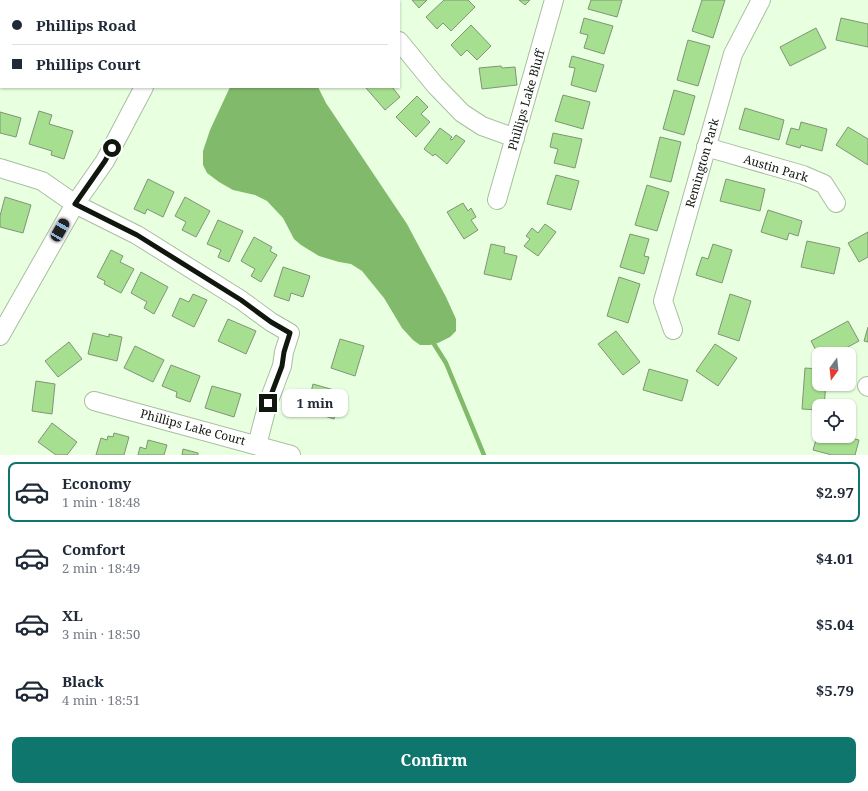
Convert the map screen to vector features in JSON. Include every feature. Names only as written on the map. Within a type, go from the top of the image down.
[{"type":"street","name":"Phillips Lake Bluff","points":[[498,200],[554,0]]},
{"type":"street","name":"Remington Park","points":[[673,330],[663,301],[733,54],[760,0]]},
{"type":"street","points":[[400,42],[435,85],[462,113],[482,126],[515,138]]},
{"type":"street","points":[[0,336],[75,204],[105,161],[143,88]]},
{"type":"street","name":"Austin Park","points":[[706,147],[802,175],[824,184],[836,203]]},
{"type":"street","points":[[0,168],[42,181],[75,204],[137,235],[241,300],[271,322],[290,333],[284,352],[282,366],[268,403],[257,445]]},
{"type":"street","name":"Phillips Lake Court","points":[[94,401],[291,455]]},
{"type":"shaded area","points":[[230,88],[318,88],[326,103],[407,224],[446,297],[456,319],[456,331],[450,337],[438,343],[420,345],[402,328],[384,298],[362,271],[351,264],[319,256],[301,245],[294,239],[283,218],[267,201],[255,195],[233,190],[207,173],[203,165],[203,151],[210,130]]},
{"type":"building","points":[[412,0],[427,0],[419,8]]},
{"type":"building","points":[[444,0],[468,0],[475,7],[451,31],[443,23],[437,29],[426,17]]},
{"type":"building","points":[[519,0],[530,0],[525,5]]},
{"type":"building","points":[[591,0],[622,0],[617,17],[588,9]]},
{"type":"building","points":[[702,0],[725,0],[713,38],[692,31]]},
{"type":"building","points":[[584,18],[613,26],[604,54],[584,48],[588,35],[580,33]]},
{"type":"building","points":[[841,18],[868,24],[868,47],[836,40]]},
{"type":"building","points":[[471,25],[491,46],[477,60],[467,50],[461,56],[451,45]]},
{"type":"building","points":[[816,28],[826,48],[790,66],[780,47]]},
{"type":"building","points":[[688,40],[710,46],[698,86],[677,80]]},
{"type":"building","points":[[572,56],[604,65],[596,92],[571,85],[575,68],[569,67]]},
{"type":"building","points":[[501,66],[502,68],[515,67],[517,85],[482,89],[479,68]]},
{"type":"building","points":[[366,88],[393,88],[400,97],[385,110]]},
{"type":"building","points":[[674,90],[695,96],[684,135],[663,129]]},
{"type":"building","points":[[563,95],[590,102],[583,129],[555,121]]},
{"type":"building","points":[[417,96],[428,107],[421,114],[430,122],[416,137],[396,117]]},
{"type":"building","points":[[745,108],[784,120],[779,140],[739,129]]},
{"type":"building","points":[[39,111],[52,115],[49,124],[73,131],[64,159],[51,155],[52,151],[29,144]]},
{"type":"building","points":[[0,112],[21,118],[16,137],[0,133]]},
{"type":"building","points":[[801,122],[827,129],[822,151],[801,145],[800,148],[786,144],[791,128],[799,130]]},
{"type":"building","points":[[848,127],[868,139],[868,165],[836,145]]},
{"type":"building","points":[[440,128],[452,137],[450,139],[452,140],[456,135],[465,141],[447,164],[435,154],[433,156],[424,149]]},
{"type":"building","points":[[553,133],[582,139],[575,168],[554,163],[558,149],[550,147]]},
{"type":"building","points":[[660,137],[681,142],[671,182],[650,177]]},
{"type":"building","points":[[556,175],[579,181],[571,210],[547,204]]},
{"type":"building","points":[[148,179],[174,192],[163,217],[147,209],[145,214],[134,209]]},
{"type":"building","points":[[726,179],[765,189],[760,211],[720,201]]},
{"type":"building","points":[[647,185],[669,192],[657,231],[635,225]]},
{"type":"building","points":[[5,197],[31,205],[23,233],[0,227],[0,216]]},
{"type":"building","points":[[185,197],[210,211],[196,237],[182,230],[186,222],[175,216]]},
{"type":"building","points":[[463,203],[468,211],[471,208],[476,217],[471,220],[478,230],[464,239],[447,212]]},
{"type":"building","points":[[768,210],[802,221],[798,236],[789,233],[787,240],[761,232]]},
{"type":"building","points":[[218,220],[243,231],[229,262],[218,257],[221,250],[207,244]]},
{"type":"building","points":[[545,224],[556,232],[538,256],[524,246],[530,239],[526,236],[532,228],[538,233]]},
{"type":"building","points":[[868,232],[868,257],[859,262],[848,243]]},
{"type":"building","points":[[630,234],[649,239],[644,256],[649,257],[644,274],[620,267]]},
{"type":"building","points":[[254,237],[272,247],[270,251],[277,255],[261,282],[251,276],[255,269],[241,261]]},
{"type":"building","points":[[807,241],[840,248],[834,274],[801,267]]},
{"type":"building","points":[[491,244],[505,247],[504,253],[517,256],[511,280],[484,274]]},
{"type":"building","points":[[713,244],[732,250],[722,283],[696,275],[702,257],[708,259]]},
{"type":"building","points":[[111,250],[123,256],[120,262],[134,269],[121,293],[104,284],[105,281],[97,277]]},
{"type":"building","points":[[283,267],[310,276],[303,297],[291,293],[289,301],[274,296]]},
{"type":"building","points":[[141,272],[168,287],[154,314],[144,308],[147,302],[131,293]]},
{"type":"building","points":[[619,277],[640,284],[628,323],[607,316]]},
{"type":"building","points":[[193,294],[207,300],[194,327],[172,316],[180,298],[189,302]]},
{"type":"building","points":[[730,294],[751,301],[739,341],[718,334]]},
{"type":"building","points":[[228,319],[256,331],[246,354],[218,341]]},
{"type":"building","points":[[848,321],[859,341],[848,347],[814,347],[811,341]]},
{"type":"building","points":[[868,327],[868,342],[864,341]]},
{"type":"building","points":[[616,331],[640,362],[623,375],[598,344]]},
{"type":"building","points":[[93,333],[109,337],[109,334],[122,337],[117,361],[88,354]]},
{"type":"building","points":[[340,339],[364,346],[355,376],[331,368]]},
{"type":"building","points":[[69,342],[82,359],[58,377],[45,361]]},
{"type":"building","points":[[715,344],[737,358],[718,386],[696,371]]},
{"type":"building","points":[[135,346],[164,360],[153,382],[124,368]]},
{"type":"building","points":[[171,365],[200,376],[190,402],[176,397],[177,392],[162,386]]},
{"type":"building","points":[[805,368],[812,368],[812,391],[825,391],[825,399],[812,399],[812,410],[802,409]]},
{"type":"building","points":[[649,369],[688,380],[682,401],[643,390]]},
{"type":"building","points":[[36,381],[55,384],[52,414],[32,411]]},
{"type":"building","points":[[313,384],[341,392],[334,419],[309,411],[313,396],[310,396]]},
{"type":"building","points":[[212,386],[241,394],[234,417],[205,408]]},
{"type":"building","points":[[52,423],[77,442],[67,455],[56,455],[38,442]]},
{"type":"building","points":[[114,433],[129,437],[124,455],[96,455],[101,438],[107,440],[108,436],[113,437]]},
{"type":"building","points":[[856,439],[859,440],[855,455],[832,455],[813,450],[815,443],[856,443]]},
{"type":"building","points":[[148,440],[167,445],[164,455],[138,455],[140,447],[146,449]]},
{"type":"building","points":[[183,449],[198,453],[198,455],[182,455]]},
{"type":"waterway","points":[[434,344],[446,363],[484,455]]},
{"type":"route","points":[[112,148],[105,161],[75,204],[137,235],[241,300],[271,322],[290,333],[284,352],[282,366],[268,403]]}]
